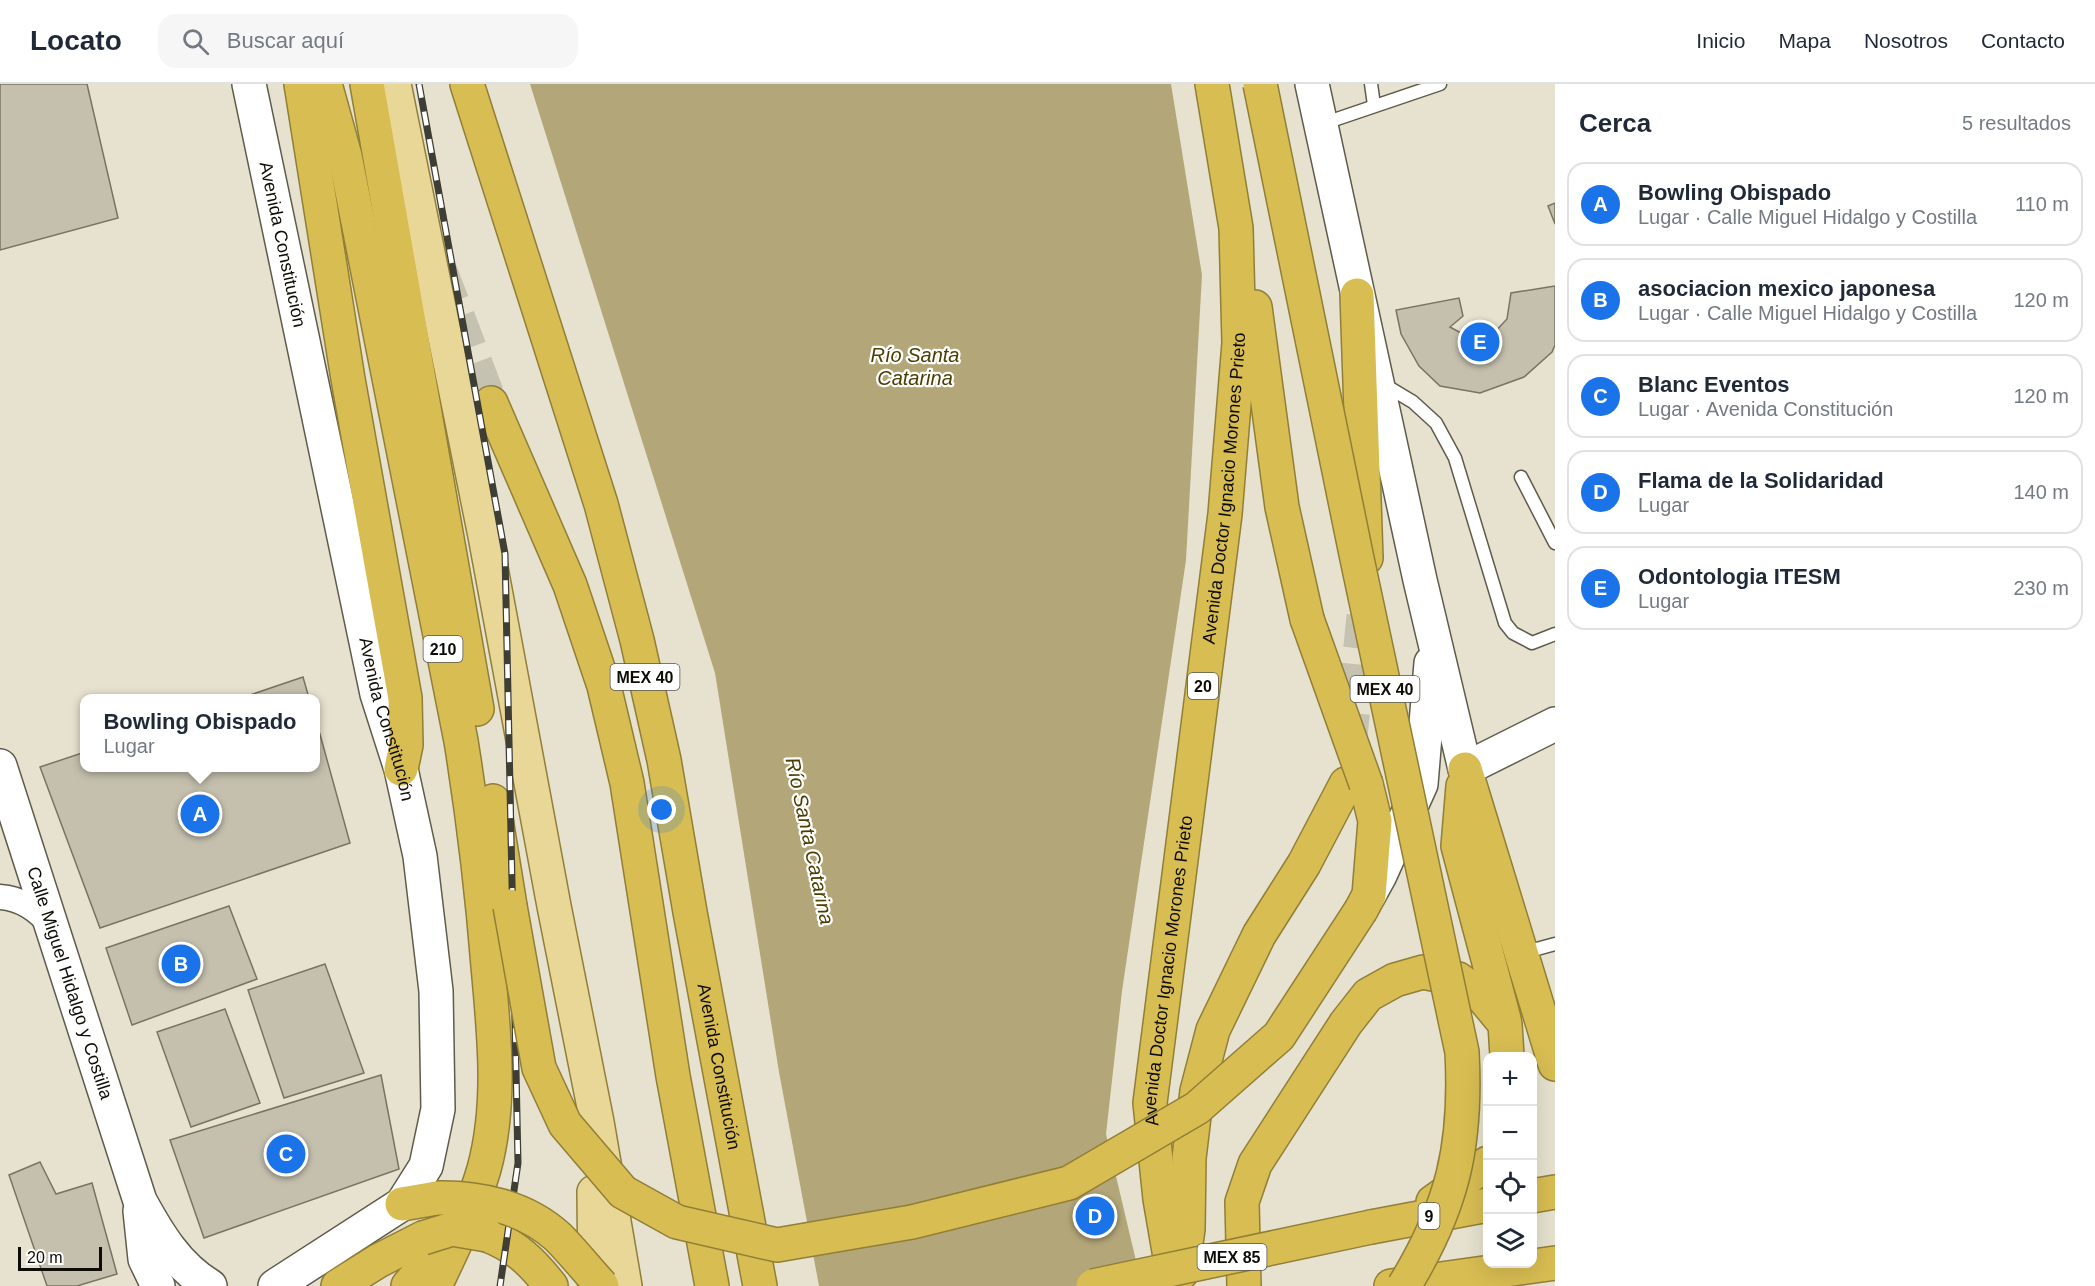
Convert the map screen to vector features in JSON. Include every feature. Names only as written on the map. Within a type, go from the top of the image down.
[{"type":"highway","points":[[301,84],[348,379],[405,698],[406,745],[401,769]]},
{"type":"highway","name":"210","points":[[325,84],[345,156],[461,741],[476,834],[494,1025],[495,1109],[484,1168],[477,1227]]},
{"type":"highway","points":[[368,84],[539,1068],[565,1124],[623,1192],[677,1222],[777,1245],[912,1222],[1069,1183],[1197,1108],[1279,1036],[1365,903],[1375,821],[1356,784],[1307,619],[1282,507],[1253,289],[1236,228]]},
{"type":"highway","name":"Avenida Constitución","points":[[467,84],[601,504],[637,640],[664,760],[760,1286]]},
{"type":"highway","name":"Avenida Doctor Ignacio Morones Prieto","points":[[1178,1286],[1160,1199],[1150,1103],[1225,514],[1239,343],[1236,228],[1212,84]]},
{"type":"highway","name":"MEX 40","points":[[1260,84],[1356,554],[1462,1052],[1462,1134],[1453,1178],[1440,1218],[1404,1286]]},
{"type":"highway","points":[[1357,295],[1367,578]]},
{"type":"highway","name":"MEX 40","points":[[491,403],[570,585],[604,686],[627,783],[673,1076],[712,1286]]},
{"type":"highway","points":[[1465,769],[1555,1064]]},
{"type":"highway","points":[[1465,769],[1458,846],[1505,1024],[1507,1052]]},
{"type":"highway","points":[[627,783],[690,912]]},
{"type":"highway","name":"20","points":[[1178,1286],[1188,1229],[1189,1158],[1197,1091],[1213,1030],[1258,935],[1356,784]]},
{"type":"highway","points":[[673,1076],[697,949]]},
{"type":"highway","points":[[1244,1286],[1242,1202],[1255,1164],[1346,1023],[1368,995],[1395,980],[1423,972],[1458,979],[1481,995],[1505,1024]]},
{"type":"highway","points":[[1410,1219],[1483,1167]]},
{"type":"highway","points":[[1537,1195],[1555,1192]]},
{"type":"highway","points":[[402,1204],[436,1198],[471,1197],[517,1212],[556,1236],[602,1286]]},
{"type":"highway","name":"9","points":[[1371,1227],[1483,1206]]},
{"type":"highway","points":[[408,1286],[477,1227]]},
{"type":"highway","points":[[435,1286],[477,1227]]},
{"type":"highway","points":[[338,1286],[378,1261],[423,1238],[452,1230],[477,1227],[509,1243],[544,1281]]},
{"type":"highway","name":"MEX 85","points":[[1093,1286],[1371,1227]]},
{"type":"highway","points":[[1391,1286],[1555,1263]]},
{"type":"main road","points":[[394,84],[483,524],[593,1101],[625,1286]]},
{"type":"main road","points":[[593,1101],[594,1286]]},
{"type":"street","name":"Avenida Constitución","points":[[249,84],[377,694],[401,769],[420,856],[436,991],[438,1109],[426,1166],[402,1204],[275,1286]]},
{"type":"street","points":[[1312,84],[1357,295],[1465,769],[1555,724]]},
{"type":"street","points":[[1365,903],[1421,784],[1433,634]]},
{"type":"street","name":"Calle Miguel Hidalgo y Costilla","points":[[0,766],[140,1201]]},
{"type":"street","points":[[0,897],[25,904],[42,914],[52,928]]},
{"type":"street","points":[[140,1201],[145,1259],[158,1286]]},
{"type":"street","points":[[140,1201],[173,1254],[210,1286]]},
{"type":"lane","points":[[1371,84],[1374,105]]},
{"type":"lane","points":[[1320,124],[1440,84]]},
{"type":"lane","points":[[1376,380],[1413,402],[1436,423],[1455,458],[1505,623],[1513,633],[1532,644],[1555,634]]},
{"type":"lane","points":[[1521,477],[1555,543]]},
{"type":"lane","points":[[1521,953],[1555,944]]},
{"type":"water","name":"Río Santa Catarina","points":[[530,84],[1171,84],[1202,275],[1186,560],[1122,991],[1106,1134],[1142,1286],[819,1286],[779,1072],[715,673]]},
{"type":"building","points":[[0,84],[87,84],[118,218],[0,250]]},
{"type":"building","points":[[1555,203],[1555,224],[1548,206]]},
{"type":"building","points":[[1555,286],[1555,345],[1552,352],[1524,377],[1480,393],[1440,386],[1419,366],[1401,334],[1396,310],[1459,298],[1463,316],[1450,327],[1470,338],[1492,335],[1507,319],[1511,293]]},
{"type":"building","points":[[303,677],[308,694],[253,694]]},
{"type":"building","points":[[320,734],[350,843],[100,928],[40,767],[80,754],[80,772],[320,772]]},
{"type":"building","points":[[229,906],[257,979],[132,1025],[106,948]]},
{"type":"building","points":[[325,964],[364,1073],[284,1098],[248,990]]},
{"type":"building","points":[[225,1009],[260,1103],[191,1127],[157,1032]]},
{"type":"building","points":[[381,1075],[399,1169],[204,1238],[170,1140]]},
{"type":"building","points":[[40,1162],[56,1194],[92,1183],[117,1274],[77,1286],[47,1286],[9,1175]]},
{"type":"tunnel","points":[[441,271],[491,403]]},
{"type":"tunnel","points":[[1350,746],[1364,606]]},
{"type":"railway","points":[[419,84],[505,554],[518,1163],[500,1286]]},
{"type":"place","name":"Odontologia ITESM","points":[[1480,342]]},
{"type":"place","name":"Bowling Obispado","points":[[200,814]]},
{"type":"place","name":"asociacion mexico japonesa","points":[[181,964]]},
{"type":"place","name":"Blanc Eventos","points":[[286,1154]]},
{"type":"place","name":"Flama de la Solidaridad","points":[[1095,1216]]}]
